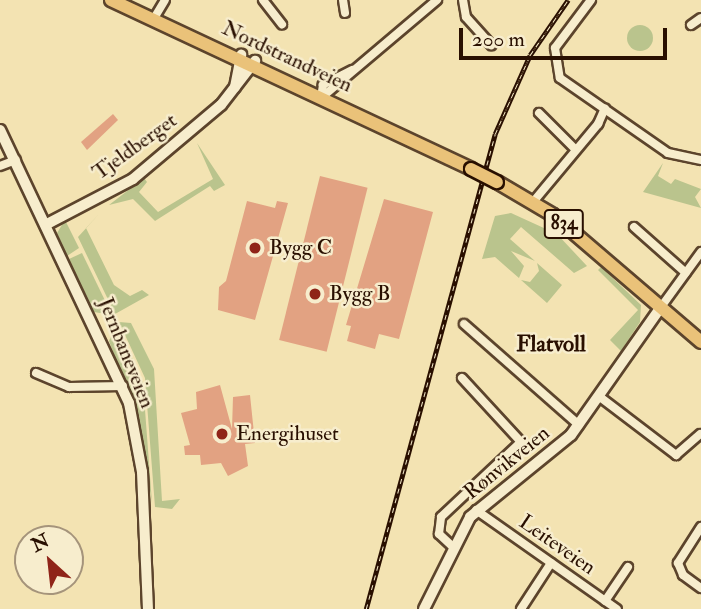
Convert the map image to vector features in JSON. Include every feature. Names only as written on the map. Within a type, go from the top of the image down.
[{"type":"main road","name":"Nordstrandveien","points":[[111,0],[180,33],[323,94],[533,202]]},
{"type":"main road","name":"834","points":[[533,202],[701,342]]},
{"type":"street","points":[[153,20],[165,0]]},
{"type":"street","points":[[263,0],[282,24]]},
{"type":"street","points":[[343,0],[345,13]]},
{"type":"street","points":[[323,94],[437,0]]},
{"type":"street","points":[[464,0],[466,17],[491,45]]},
{"type":"street","points":[[591,0],[559,40],[554,61],[565,83],[668,153],[701,160]]},
{"type":"street","points":[[691,25],[701,18]]},
{"type":"street","points":[[235,87],[240,58]]},
{"type":"street","name":"Tjeldberget","points":[[47,224],[132,179],[212,113],[254,64]]},
{"type":"street","points":[[533,202],[576,150],[605,108]]},
{"type":"street","points":[[539,113],[576,150]]},
{"type":"street","name":"Jernbaneveien","points":[[0,130],[124,386],[138,439],[148,609]]},
{"type":"street","points":[[0,166],[16,160]]},
{"type":"street","points":[[634,227],[686,273]]},
{"type":"street","name":"Rønvikveien","points":[[424,609],[452,546],[476,510],[552,453],[579,425],[701,252]]},
{"type":"street","points":[[464,324],[579,425]]},
{"type":"street","points":[[36,373],[69,387],[124,386]]},
{"type":"street","points":[[452,546],[439,534],[441,517],[521,442],[462,378]]},
{"type":"street","points":[[600,397],[676,455],[699,434]]},
{"type":"street","name":"Leiteveien","points":[[476,510],[617,609]]},
{"type":"street","points":[[701,527],[678,563],[682,575],[701,589]]},
{"type":"street","points":[[521,609],[551,563]]},
{"type":"street","points":[[605,601],[628,567]]},
{"type":"green space","points":[[640,25],[649,29],[653,38],[649,47],[640,51],[631,47],[627,38],[631,29]]},
{"type":"green space","points":[[197,143],[225,185],[214,191],[210,186],[155,221],[133,199],[109,205],[144,178],[147,182],[139,192],[158,212],[213,179]]},
{"type":"green space","points":[[663,163],[658,176],[671,184],[675,179],[701,189],[695,197],[701,208],[643,192]]},
{"type":"green space","points":[[511,213],[557,234],[587,266],[574,273],[521,227],[510,239],[535,261],[511,251],[524,266],[519,278],[495,257],[482,259],[495,216]]},
{"type":"green space","points":[[65,220],[79,248],[67,256],[57,233]]},
{"type":"green space","points":[[86,228],[114,285],[130,296],[142,290],[149,295],[115,314],[78,237]]},
{"type":"green space","points":[[82,253],[112,315],[94,312],[69,259]]},
{"type":"green space","points":[[537,263],[562,285],[547,303],[521,280],[530,282],[539,271]]},
{"type":"green space","points":[[601,267],[641,305],[640,322],[621,351],[610,340],[638,310],[598,270]]},
{"type":"green space","points":[[119,322],[131,323],[154,369],[162,501],[180,499],[172,509],[155,507],[145,378]]},
{"type":"green space","points":[[117,323],[143,383],[152,503],[138,418],[109,341]]},
{"type":"building","points":[[113,114],[118,120],[87,150],[81,142]]},
{"type":"building","name":"Bygg B","points":[[320,176],[368,188],[327,352],[279,340]]},
{"type":"building","points":[[384,199],[433,212],[399,339],[379,334],[375,349],[347,341],[351,326],[346,325]]},
{"type":"building","name":"Bygg C","points":[[247,201],[275,208],[277,201],[288,203],[255,320],[218,310],[219,287],[226,281]]},
{"type":"building","name":"Energihuset","points":[[220,385],[232,429],[233,397],[250,395],[255,443],[245,444],[248,466],[228,476],[221,463],[201,465],[200,455],[185,455],[184,446],[190,445],[181,413],[197,409],[196,392]]},
{"type":"railway","points":[[366,609],[495,134],[530,55],[568,0]]},
{"type":"place","name":"Bygg C","points":[[255,248]]},
{"type":"place","name":"Bygg B","points":[[315,294]]},
{"type":"place","name":"Energihuset","points":[[222,434]]},
{"type":"district","name":"Flatvoll","points":[[551,344]]}]
